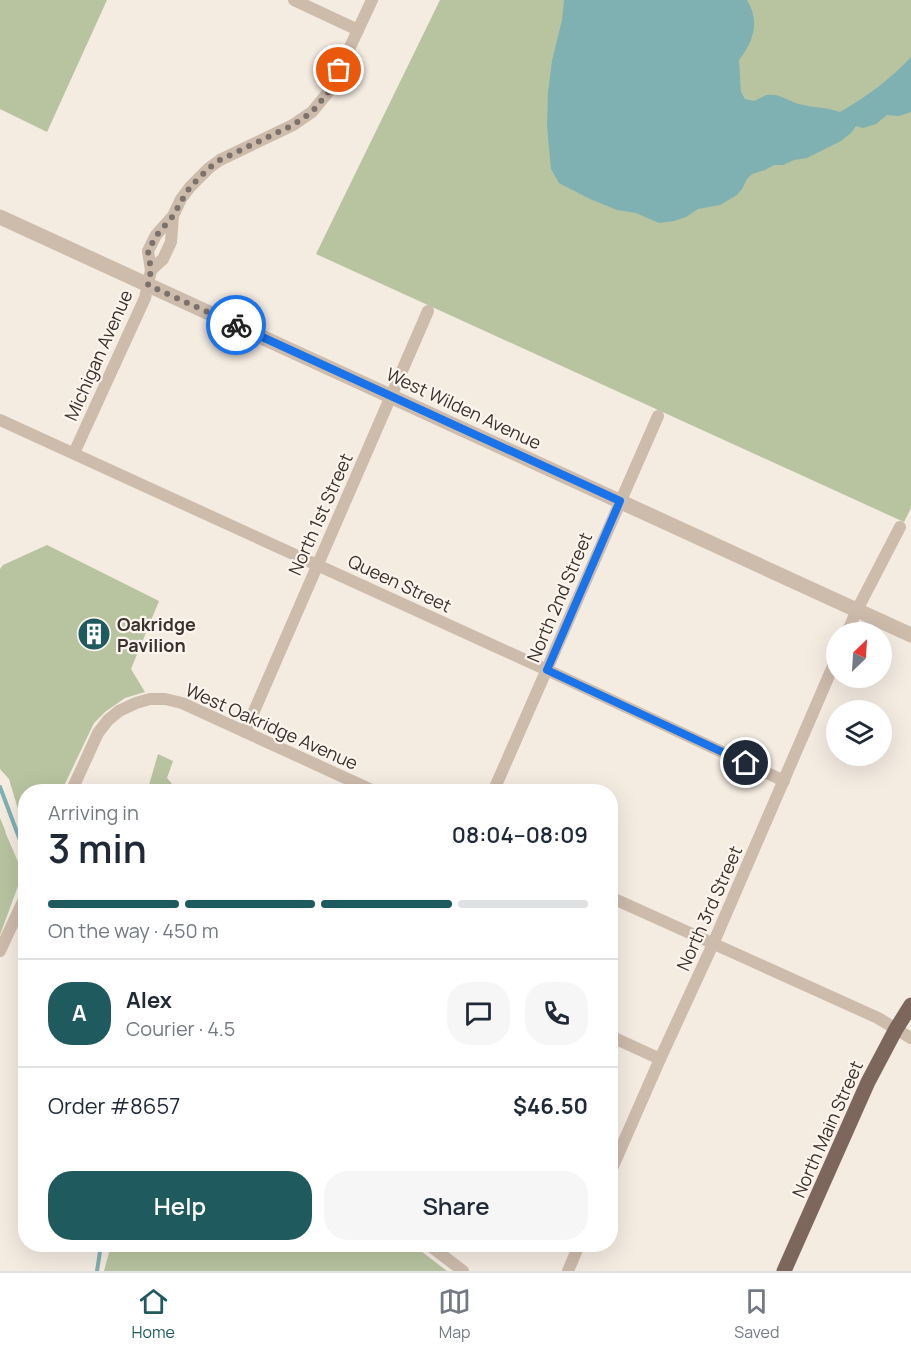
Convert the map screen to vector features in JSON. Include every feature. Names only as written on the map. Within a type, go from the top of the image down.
[{"type":"main road","name":"North Main Street","points":[[784,1271],[868,1082],[911,1005]]},
{"type":"street","points":[[294,0],[358,30]]},
{"type":"street","name":"Michigan Avenue","points":[[74,453],[145,298],[149,277],[148,251],[156,236],[173,216],[190,187],[209,168],[220,160],[293,125],[312,112],[330,90],[372,0]]},
{"type":"street","name":"West Wilden Avenue","points":[[0,217],[149,277],[391,396],[911,635]]},
{"type":"street","name":"North 1st Street","points":[[245,732],[428,311]]},
{"type":"street","name":"North 2nd Street","points":[[497,784],[658,416]]},
{"type":"street","name":"Queen Street","points":[[0,420],[784,781]]},
{"type":"street","points":[[852,622],[900,527]]},
{"type":"street","name":"North 3rd Street","points":[[618,1155],[714,944],[826,683]]},
{"type":"street","name":"West Oakridge Avenue","points":[[75,784],[98,732],[108,720],[119,711],[150,699],[165,699],[182,703],[359,784]]},
{"type":"street","points":[[618,901],[878,1018],[911,1038]]},
{"type":"street","points":[[0,951],[18,911]]},
{"type":"street","points":[[618,1040],[660,1059]]},
{"type":"street","points":[[438,1252],[463,1271]]},
{"type":"street","points":[[568,1271],[576,1252]]},
{"type":"green space","points":[[0,0],[107,0],[47,132],[0,109]]},
{"type":"green space","points":[[440,0],[911,0],[911,508],[904,522],[316,254]]},
{"type":"green space","points":[[47,545],[159,601],[131,669],[145,692],[125,698],[94,723],[65,784],[18,784],[18,809],[9,779],[0,769],[0,569],[3,565]]},
{"type":"green space","points":[[158,754],[173,761],[167,778],[172,784],[149,784]]},
{"type":"green space","points":[[0,818],[18,862],[18,886],[0,935]]},
{"type":"green space","points":[[109,1252],[422,1252],[447,1271],[104,1271]]},
{"type":"water","points":[[564,0],[747,0],[753,16],[754,31],[739,60],[741,92],[745,99],[754,101],[767,95],[776,95],[799,104],[840,112],[878,87],[911,57],[911,112],[899,116],[887,115],[876,124],[863,128],[856,126],[841,141],[807,158],[783,165],[774,165],[752,174],[737,195],[720,205],[698,209],[674,221],[659,223],[636,213],[617,210],[559,183],[551,169],[547,126],[548,93]]},
{"type":"waterway","points":[[0,787],[18,835]]},
{"type":"waterway","points":[[97,1271],[100,1252]]},
{"type":"way so far","points":[[236,325],[148,285],[151,270],[148,251],[190,187],[209,168],[220,160],[293,125],[312,112],[330,90],[339,70]]},
{"type":"place","name":"Oakridge Pavilion","points":[[94,634]]},
{"type":"route","points":[[236,325],[620,501],[547,670],[746,763]]}]
